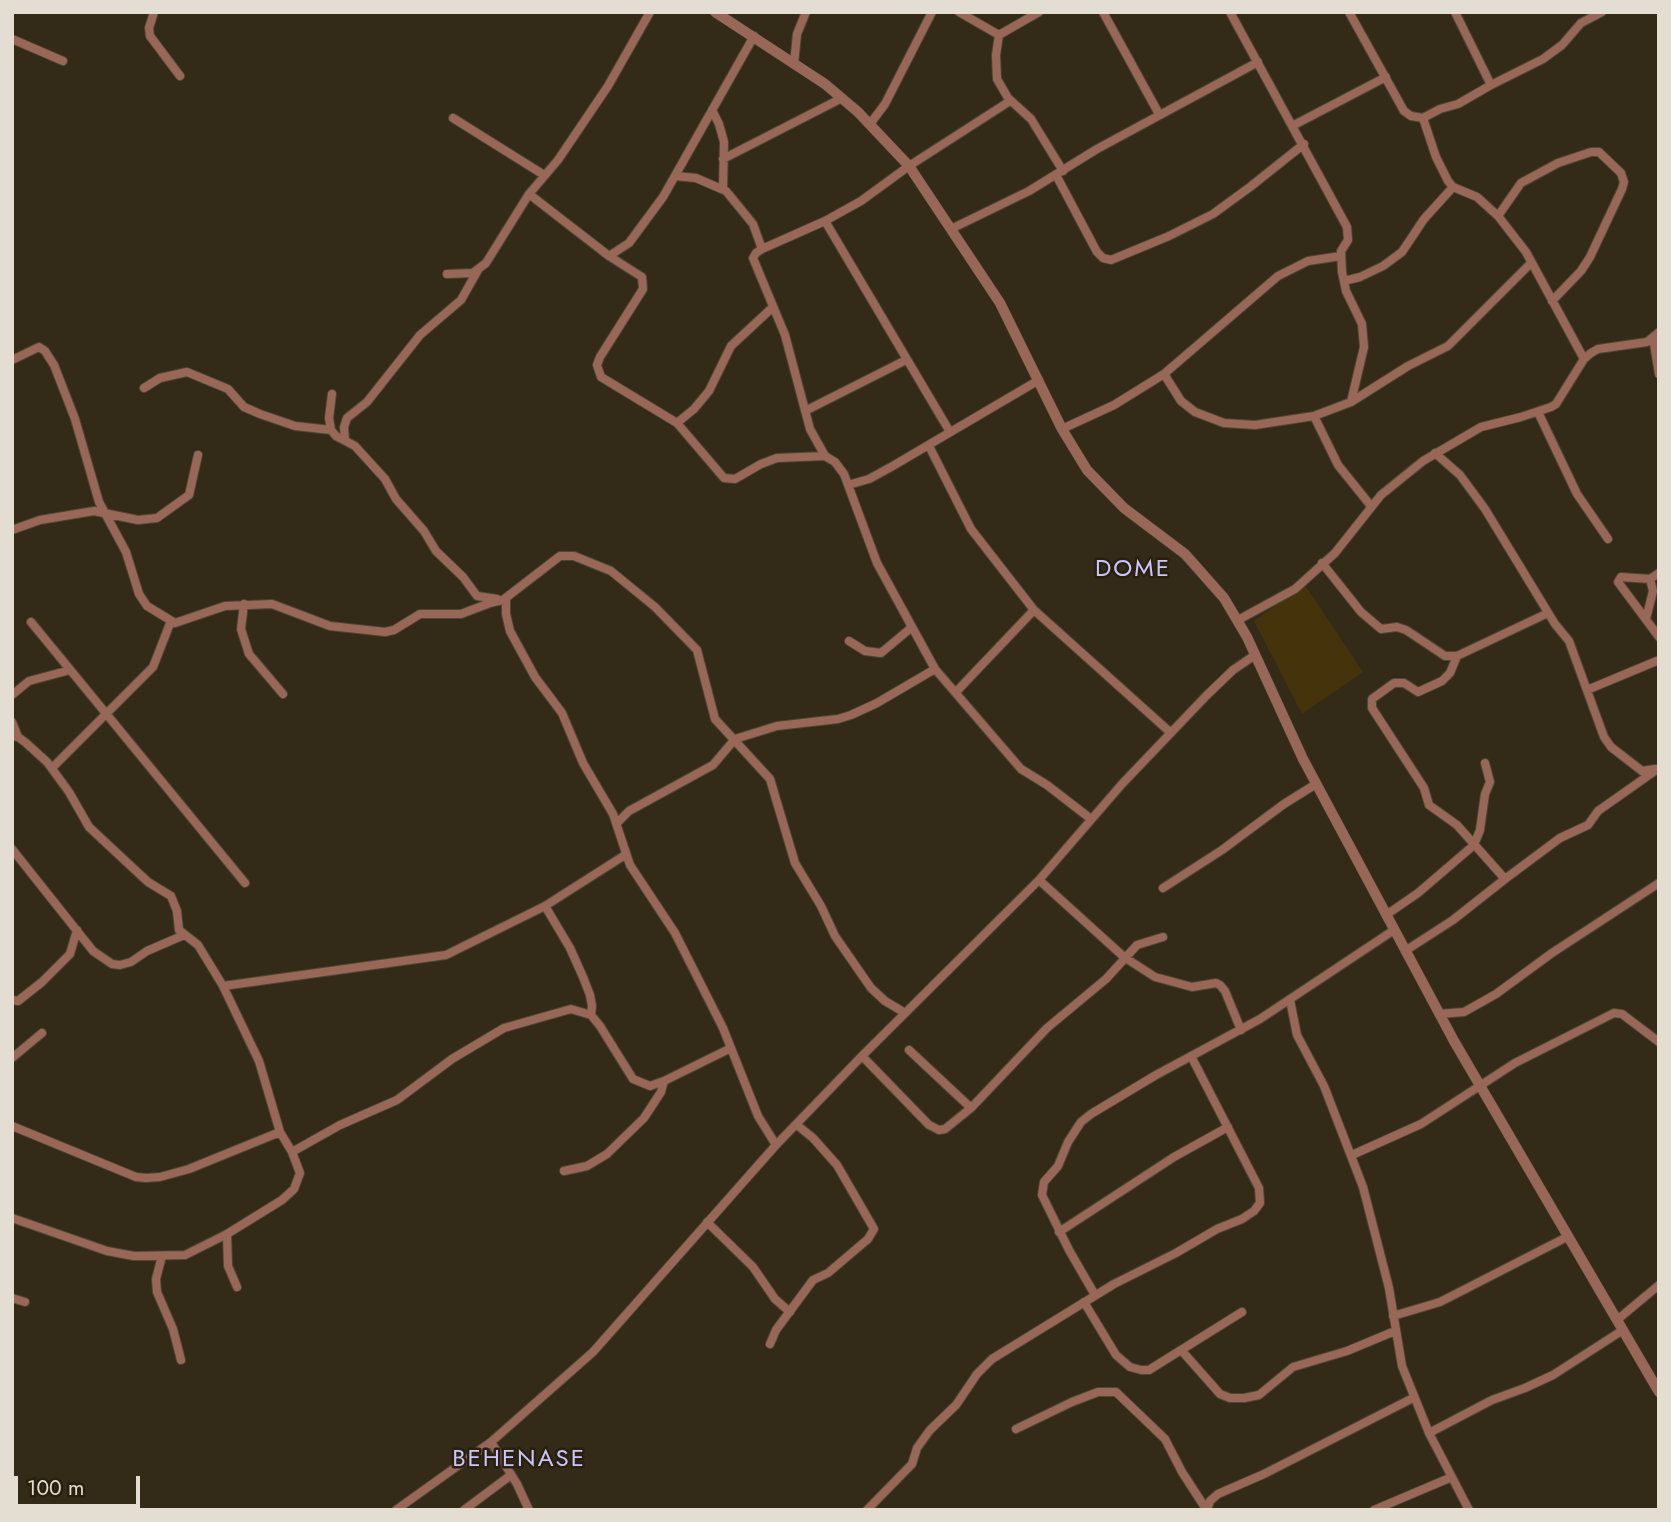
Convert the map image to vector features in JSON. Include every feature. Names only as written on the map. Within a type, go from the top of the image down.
[{"type":"street","points":[[154,12],[149,33],[180,75]]},
{"type":"street","points":[[447,274],[468,275],[486,263],[529,194],[558,160],[608,86],[650,12]]},
{"type":"street","points":[[715,12],[842,98],[909,166],[1000,303],[1062,429],[1087,470],[1108,494],[1196,564],[1224,598],[1238,620],[1316,784],[1439,1014],[1659,1392]]},
{"type":"street","points":[[794,64],[797,34],[806,12]]},
{"type":"street","points":[[870,124],[885,104],[932,12]]},
{"type":"street","points":[[959,12],[999,35]]},
{"type":"street","points":[[999,35],[1039,12]]},
{"type":"street","points":[[1103,12],[1160,114]]},
{"type":"street","points":[[1230,12],[1348,227],[1348,240],[1341,251],[1344,281],[1364,335],[1362,364],[1351,402]]},
{"type":"street","points":[[1349,12],[1404,111],[1411,116],[1423,118],[1458,104],[1543,59],[1562,45],[1581,23],[1602,12]]},
{"type":"street","points":[[1455,12],[1491,85]]},
{"type":"street","points":[[999,35],[995,73],[1010,101],[1031,119],[1097,252],[1103,258],[1111,260],[1170,236],[1213,214],[1304,144]]},
{"type":"street","points":[[609,256],[629,243],[663,197],[754,36]]},
{"type":"street","points":[[12,38],[63,61]]},
{"type":"street","points":[[951,229],[1060,173],[1097,149],[1258,62]]},
{"type":"street","points":[[1294,125],[1386,77]]},
{"type":"street","points":[[723,159],[842,98]]},
{"type":"street","points":[[1010,101],[869,195],[825,221],[762,249],[755,253],[753,258],[785,335],[810,429],[825,456],[835,462],[848,485],[877,563],[935,668],[1021,769],[1091,819]]},
{"type":"street","points":[[712,110],[724,142],[723,189]]},
{"type":"street","points":[[453,118],[544,176]]},
{"type":"street","points":[[1423,118],[1436,157],[1453,187],[1477,197],[1498,216],[1531,263],[1584,359]]},
{"type":"street","points":[[1498,216],[1521,183],[1558,163],[1599,152],[1621,173],[1624,182],[1622,190],[1596,245],[1581,271],[1552,302]]},
{"type":"street","points":[[674,176],[696,178],[723,189],[753,224],[762,249]]},
{"type":"street","points":[[1344,281],[1360,277],[1382,266],[1402,251],[1424,219],[1453,187]]},
{"type":"street","points":[[529,194],[609,256],[642,277],[643,289],[597,365],[601,377],[677,423],[718,472],[729,480],[777,458],[825,456]]},
{"type":"street","points":[[825,221],[950,432]]},
{"type":"street","points":[[1062,429],[1114,405],[1164,374],[1278,275],[1308,261],[1341,256]]},
{"type":"street","points":[[1164,374],[1181,401],[1195,412],[1224,423],[1237,426],[1255,425],[1314,416],[1351,402],[1408,366],[1448,346],[1531,263]]},
{"type":"street","points":[[345,440],[344,427],[347,418],[367,402],[420,334],[461,300],[478,270]]},
{"type":"street","points":[[677,423],[694,409],[709,391],[731,346],[773,307]]},
{"type":"street","points":[[1238,620],[1286,596],[1335,553],[1371,506],[1406,472],[1481,427],[1538,412],[1556,404],[1584,359],[1598,349],[1647,342],[1656,335]]},
{"type":"street","points":[[1656,335],[1659,374]]},
{"type":"street","points":[[12,360],[39,347],[54,365],[75,419],[99,502],[126,552],[139,594],[147,606],[171,621],[180,623],[205,611],[244,604],[284,607],[330,626],[385,632],[394,630],[420,614],[461,614],[505,599],[560,556],[574,556],[611,571],[655,607],[697,650],[701,675],[715,719],[770,779],[795,863],[821,905],[835,936],[871,988],[885,1001],[905,1013]]},
{"type":"street","points":[[805,411],[906,360]]},
{"type":"street","points":[[144,388],[172,374],[193,373],[228,390],[244,407],[260,414],[296,426],[331,430],[355,446],[385,479],[396,499],[424,531],[436,551],[463,577],[477,596],[505,599]]},
{"type":"street","points":[[848,485],[869,478],[929,446],[1039,380]]},
{"type":"street","points":[[331,430],[329,418],[332,394]]},
{"type":"street","points":[[1538,412],[1577,494],[1608,539]]},
{"type":"street","points":[[1314,416],[1338,466],[1371,506]]},
{"type":"street","points":[[929,446],[971,529],[1034,610],[1171,733]]},
{"type":"street","points":[[1435,453],[1460,475],[1485,509],[1548,613],[1569,641],[1604,737],[1611,747],[1642,771],[1658,768]]},
{"type":"street","points":[[12,530],[56,516],[94,511],[146,521],[169,511],[189,495],[198,455]]},
{"type":"street","points":[[1322,563],[1361,612],[1381,629],[1396,627],[1406,630],[1445,656],[1457,656],[1548,613]]},
{"type":"street","points":[[1659,573],[1650,579],[1621,577],[1618,582],[1659,637]]},
{"type":"street","points":[[1646,619],[1653,591],[1650,579]]},
{"type":"street","points":[[505,599],[510,631],[536,677],[562,712],[583,763],[617,823],[625,855],[675,933],[731,1048],[758,1116],[776,1145]]},
{"type":"street","points":[[244,604],[242,629],[249,654],[284,694]]},
{"type":"street","points":[[956,692],[1034,610]]},
{"type":"street","points":[[51,768],[108,715],[153,667],[171,621]]},
{"type":"street","points":[[31,622],[245,883]]},
{"type":"street","points":[[849,641],[865,651],[881,653],[912,627]]},
{"type":"street","points":[[396,1510],[491,1442],[593,1352],[776,1145],[1039,880],[1171,733],[1233,670],[1255,655]]},
{"type":"street","points":[[1457,656],[1445,679],[1418,692],[1404,683],[1394,683],[1375,696],[1371,703],[1372,708],[1424,788],[1429,805],[1451,819],[1505,879]]},
{"type":"street","points":[[1587,690],[1659,660]]},
{"type":"street","points":[[617,823],[629,811],[713,765],[735,739],[777,726],[851,715],[877,703],[935,668]]},
{"type":"street","points":[[12,695],[29,681],[70,670]]},
{"type":"street","points":[[12,722],[15,736],[51,768],[69,792],[89,827],[148,882],[171,896],[177,911],[179,930],[198,945],[223,986],[259,1061],[280,1132],[300,1173],[294,1189],[282,1200],[227,1234],[185,1255],[134,1256],[107,1251],[12,1218]]},
{"type":"street","points":[[1386,915],[1418,893],[1474,845],[1480,830],[1485,794],[1490,782],[1485,763]]},
{"type":"street","points":[[1405,951],[1453,919],[1560,838],[1588,825],[1598,811],[1658,768]]},
{"type":"street","points":[[1163,888],[1316,784]]},
{"type":"street","points":[[12,849],[93,951],[112,964],[131,962],[147,951],[184,936]]},
{"type":"street","points":[[223,986],[446,954],[545,906],[625,855]]},
{"type":"street","points":[[1039,880],[1124,957],[1158,979],[1192,987],[1216,983],[1220,985],[1241,1030]]},
{"type":"street","points":[[1439,1014],[1464,1012],[1501,990],[1659,883]]},
{"type":"street","points":[[545,906],[570,948],[583,977],[590,995],[591,1015]]},
{"type":"street","points":[[12,1000],[18,1001],[42,982],[70,954],[77,930]]},
{"type":"street","points":[[1095,1295],[1043,1200],[1042,1189],[1044,1182],[1063,1158],[1081,1122],[1290,1000],[1394,930]]},
{"type":"street","points":[[862,1056],[934,1129],[945,1129],[971,1108],[1043,1032],[1106,979],[1124,957],[1142,942],[1163,937]]},
{"type":"street","points":[[1290,1000],[1297,1035],[1320,1077],[1352,1155],[1371,1214],[1389,1288],[1399,1357],[1413,1398],[1469,1510]]},
{"type":"street","points":[[292,1153],[340,1125],[397,1100],[452,1059],[504,1028],[571,1009],[591,1015],[633,1079],[650,1086],[731,1048]]},
{"type":"street","points":[[1352,1155],[1421,1124],[1526,1058],[1614,1013],[1622,1014],[1659,1042]]},
{"type":"street","points":[[12,1058],[42,1033]]},
{"type":"street","points":[[909,1050],[971,1108]]},
{"type":"street","points":[[867,1510],[912,1464],[918,1448],[930,1430],[956,1405],[984,1366],[1006,1349],[1084,1301],[1217,1229],[1242,1219],[1260,1203],[1259,1188],[1191,1056]]},
{"type":"street","points":[[564,1171],[587,1166],[607,1154],[644,1118],[658,1098],[663,1082]]},
{"type":"street","points":[[770,1344],[813,1280],[828,1273],[868,1239],[874,1229],[837,1165],[813,1138],[797,1125]]},
{"type":"street","points":[[12,1126],[136,1177],[146,1178],[190,1169],[280,1132]]},
{"type":"street","points":[[1059,1232],[1174,1157],[1228,1127]]},
{"type":"street","points":[[708,1222],[753,1267],[775,1299],[790,1312]]},
{"type":"street","points":[[227,1234],[228,1266],[237,1287]]},
{"type":"street","points":[[1393,1316],[1440,1302],[1567,1237]]},
{"type":"street","points":[[162,1256],[156,1279],[158,1292],[173,1329],[181,1360]]},
{"type":"street","points":[[1617,1320],[1659,1285]]},
{"type":"street","points":[[12,1298],[26,1302]]},
{"type":"street","points":[[1084,1301],[1116,1355],[1130,1367],[1149,1370],[1242,1312]]},
{"type":"street","points":[[1429,1433],[1492,1400],[1553,1375],[1623,1330]]},
{"type":"street","points":[[1182,1351],[1220,1394],[1230,1398],[1244,1398],[1259,1395],[1293,1367],[1347,1351],[1395,1331]]},
{"type":"street","points":[[1016,1429],[1098,1392],[1116,1392],[1165,1439],[1182,1472],[1207,1509]]},
{"type":"street","points":[[1207,1509],[1209,1501],[1217,1494],[1264,1474],[1413,1398]]},
{"type":"street","points":[[491,1442],[529,1510]]},
{"type":"street","points":[[464,1510],[511,1475]]},
{"type":"street","points":[[1374,1510],[1452,1477]]},
{"type":"shaded area","points":[[1305,585],[1363,672],[1302,714],[1254,621]]},
{"type":"district","name":"DOME","points":[[1133,570]]},
{"type":"district","name":"BEHENASE","points":[[519,1460]]}]
